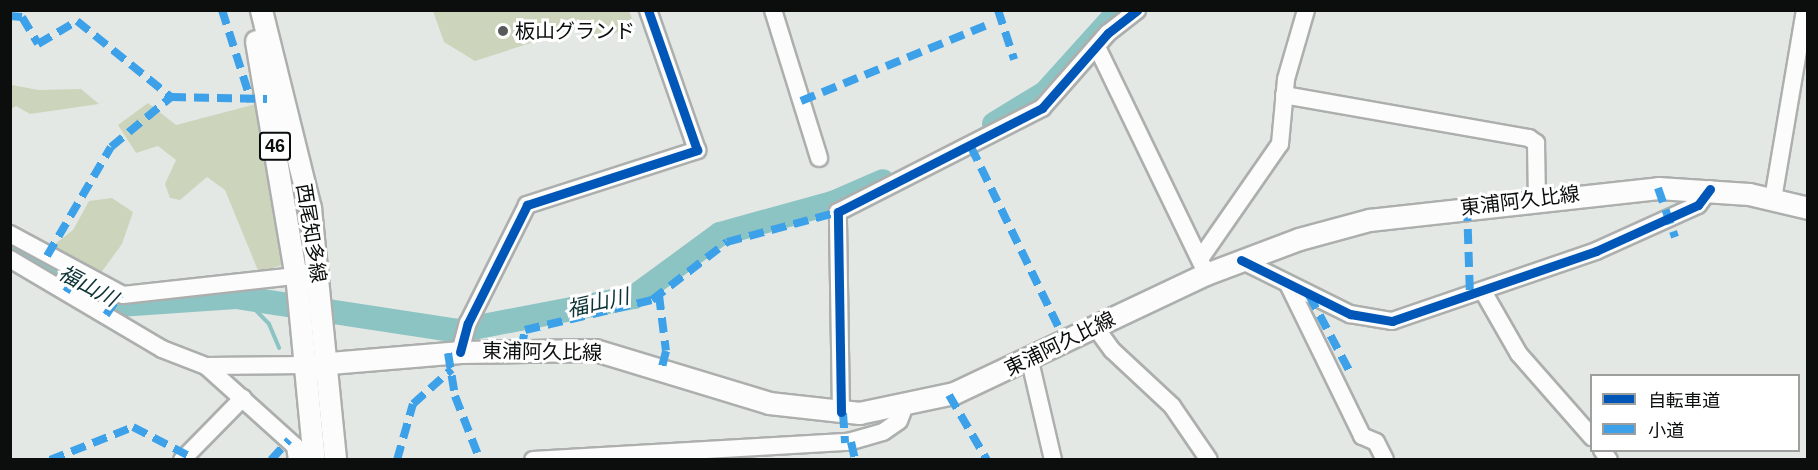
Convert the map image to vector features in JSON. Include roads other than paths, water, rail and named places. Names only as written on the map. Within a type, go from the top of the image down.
[{"type":"main road","name":"西尾知多線","points":[[247,10],[260,52],[296,280],[314,342],[335,459]]},
{"type":"main road","name":"西尾知多線","points":[[261,10],[310,208],[319,281],[314,342]]},
{"type":"main road","name":"東浦阿久比線","points":[[317,364],[464,337],[595,350],[770,403],[841,412],[904,408],[1030,361],[1096,328],[1203,266],[1241,260],[1369,220],[1638,188],[1710,189],[1773,199],[1808,208]]},
{"type":"main road","name":"西尾知多線","points":[[314,459],[317,364]]},
{"type":"street","points":[[464,337],[527,205],[698,150],[648,10]]},
{"type":"street","points":[[773,10],[819,158]]},
{"type":"street","points":[[841,412],[838,212],[1042,108],[1097,47],[1137,10]]},
{"type":"street","points":[[1203,266],[1280,144],[1284,95],[1306,10]]},
{"type":"street","points":[[1773,199],[1805,10]]},
{"type":"street","points":[[1097,47],[1203,266]]},
{"type":"street","points":[[1284,95],[1529,138],[1536,143],[1537,199]]},
{"type":"street","points":[[1241,260],[1290,286],[1379,321],[1484,293],[1579,259],[1698,205],[1710,189]]},
{"type":"street","points":[[10,234],[123,295],[296,280]]},
{"type":"street","points":[[10,259],[162,348],[206,366],[296,446],[297,459]]},
{"type":"street","points":[[1290,286],[1362,436],[1376,442],[1385,459]]},
{"type":"street","points":[[1484,293],[1519,354],[1590,434]]},
{"type":"street","points":[[1096,328],[1112,350],[1172,406],[1209,459]]},
{"type":"street","points":[[1030,361],[1053,459]]},
{"type":"street","points":[[206,366],[317,364]]},
{"type":"street","points":[[182,459],[243,398]]},
{"type":"street","points":[[533,459],[758,453],[848,442],[883,432],[899,421],[904,408]]},
{"type":"waterway","name":"福山川","points":[[994,124],[1045,93],[1120,10]]},
{"type":"waterway","name":"福山川","points":[[10,242],[119,305],[236,297],[457,331],[634,297],[720,234],[835,202],[883,181]]},
{"type":"waterway","points":[[244,298],[269,324],[279,348]]},
{"type":"place","name":"板山グランド","points":[[503,31]]}]
